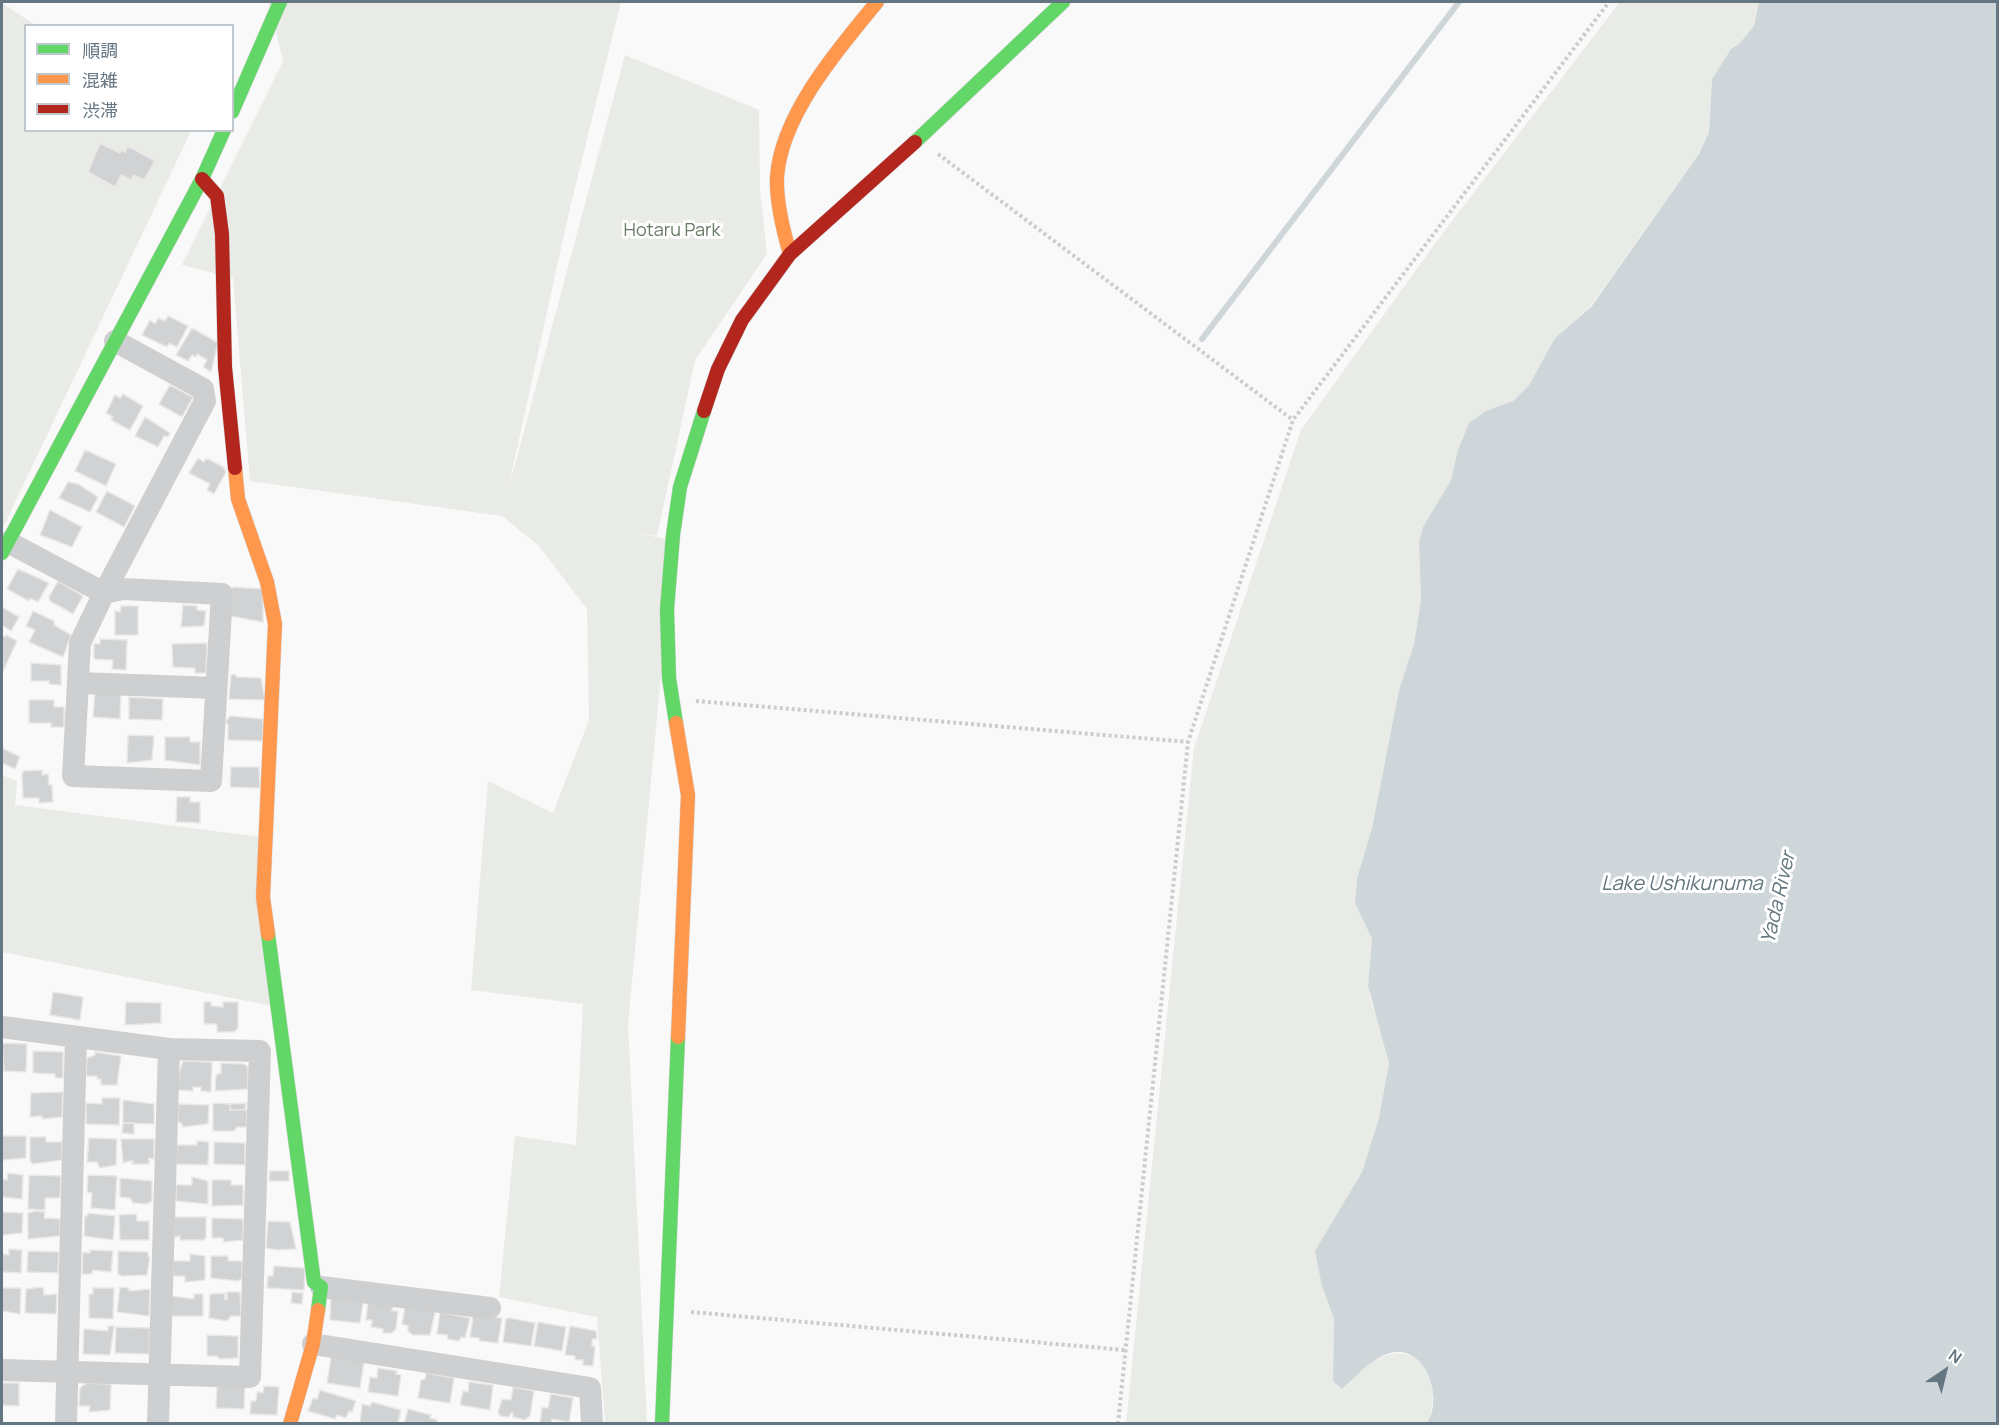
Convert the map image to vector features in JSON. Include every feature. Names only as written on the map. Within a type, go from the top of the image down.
[{"type":"street","points":[[234,107],[280,2]]},
{"type":"street","points":[[790,254],[782,227],[777,176],[787,138],[829,63],[876,2]]},
{"type":"street","points":[[662,1424],[673,1309],[674,1183],[688,795],[669,678],[667,609],[673,535],[680,487],[718,369],[742,320],[790,254],[918,139],[1063,2]]},
{"type":"street","points":[[115,342],[203,389],[205,401],[104,593],[80,643],[73,776],[211,781],[222,594],[123,589],[104,593],[5,547],[202,179],[223,132]]},
{"type":"street","points":[[202,179],[217,196],[222,234],[225,367],[238,499],[267,582],[275,624],[263,897],[314,1282],[321,1287],[490,1308]]},
{"type":"street","points":[[78,683],[216,688]]},
{"type":"street","points":[[2,1028],[169,1049],[260,1051],[250,1377],[2,1370]]},
{"type":"street","points":[[66,1424],[76,1037]]},
{"type":"street","points":[[158,1424],[169,1049]]},
{"type":"street","points":[[291,1423],[313,1344],[321,1287]]},
{"type":"street","points":[[313,1344],[590,1388],[592,1424]]},
{"type":"path","points":[[1118,1424],[1188,742],[1293,420],[1609,2]]},
{"type":"path","points":[[918,139],[1293,420]]},
{"type":"path","points":[[716,702],[1188,742]]},
{"type":"path","points":[[673,1309],[1125,1350]]},
{"type":"green space","name":"Hotaru Park","points":[[269,2],[621,2],[569,212],[507,494],[625,55],[759,110],[760,191],[767,254],[695,360],[657,536],[637,533],[666,539],[661,675],[628,1023],[647,1423],[605,1423],[597,1317],[499,1297],[515,1136],[576,1145],[583,1004],[471,990],[488,781],[553,813],[589,720],[587,609],[539,546],[502,516],[250,481],[233,278],[182,265],[283,61]]},
{"type":"green space","points":[[1620,2],[1759,3],[1754,26],[1739,44],[1731,49],[1712,79],[1709,132],[1699,154],[1590,307],[1555,338],[1529,385],[1513,401],[1486,411],[1457,453],[1451,480],[1423,527],[1419,542],[1421,599],[1414,644],[1399,690],[1372,828],[1357,878],[1355,903],[1372,939],[1368,986],[1383,1034],[1389,1063],[1379,1118],[1362,1172],[1346,1201],[1322,1286],[1334,1319],[1333,1381],[1343,1389],[1365,1367],[1385,1356],[1395,1353],[1414,1357],[1427,1370],[1431,1380],[1433,1395],[1430,1420],[1427,1424],[1126,1424],[1194,748],[1301,430],[1439,238]]},
{"type":"green space","points":[[2,3],[34,24],[24,24],[24,132],[191,132],[2,530]]},
{"type":"green space","points":[[2,775],[17,781],[15,805],[260,837],[272,1006],[2,952]]},
{"type":"water","name":"Lake Ushikunuma","points":[[1759,2],[1997,2],[1997,1423],[1427,1423],[1433,1403],[1430,1380],[1419,1361],[1410,1355],[1392,1352],[1376,1359],[1342,1389],[1333,1381],[1334,1319],[1322,1286],[1315,1251],[1362,1172],[1379,1118],[1389,1063],[1368,986],[1372,939],[1355,903],[1357,878],[1372,828],[1399,690],[1414,644],[1421,599],[1419,542],[1423,527],[1451,480],[1457,453],[1469,423],[1486,411],[1513,401],[1529,385],[1555,338],[1591,307],[1699,154],[1709,132],[1712,79],[1731,49],[1739,44],[1754,26]]},
{"type":"building","points":[[100,143],[120,153],[121,150],[125,152],[128,146],[155,161],[144,180],[134,175],[131,180],[121,175],[115,187],[88,172]]},
{"type":"building","points":[[168,316],[188,326],[177,347],[169,343],[167,347],[142,335],[150,320],[155,324],[158,318],[165,321]]},
{"type":"building","points":[[192,328],[218,343],[211,372],[203,367],[207,360],[197,354],[196,357],[192,355],[188,361],[176,355]]},
{"type":"building","points":[[170,385],[193,397],[182,417],[159,404]]},
{"type":"building","points":[[123,394],[143,406],[130,430],[111,420],[113,417],[106,413],[115,395],[120,398]]},
{"type":"building","points":[[145,417],[170,433],[168,437],[164,436],[158,447],[135,436]]},
{"type":"building","points":[[85,450],[116,464],[106,486],[75,471]]},
{"type":"building","points":[[198,458],[204,462],[206,458],[223,467],[226,472],[214,494],[207,490],[210,484],[189,473]]},
{"type":"building","points":[[68,482],[78,484],[98,497],[90,512],[59,498]]},
{"type":"building","points":[[107,491],[135,506],[124,527],[96,512]]},
{"type":"building","points":[[50,510],[82,527],[72,547],[40,535]]},
{"type":"building","points":[[18,569],[49,583],[38,602],[30,598],[29,601],[7,589]]},
{"type":"building","points":[[58,581],[83,596],[73,614],[50,601],[49,597]]},
{"type":"building","points":[[232,587],[263,589],[263,622],[230,616]]},
{"type":"building","points":[[183,605],[197,606],[197,610],[206,611],[204,626],[181,627]]},
{"type":"building","points":[[121,606],[138,606],[138,635],[115,635],[115,611],[120,612]]},
{"type":"building","points":[[2,607],[19,617],[11,631],[2,625]]},
{"type":"building","points":[[33,611],[54,621],[54,625],[71,635],[63,657],[29,642],[35,630],[26,626]]},
{"type":"building","points":[[2,635],[17,641],[3,671]]},
{"type":"building","points":[[100,639],[127,640],[126,670],[112,669],[113,660],[94,659],[94,644],[100,644]]},
{"type":"building","points":[[207,643],[206,673],[195,673],[195,668],[173,667],[172,644]]},
{"type":"building","points":[[31,663],[61,665],[61,685],[49,684],[49,681],[31,681]]},
{"type":"building","points":[[235,674],[237,677],[261,678],[265,700],[229,699],[231,675]]},
{"type":"building","points":[[95,692],[121,694],[120,719],[93,717]]},
{"type":"building","points":[[129,697],[163,699],[162,720],[129,719]]},
{"type":"building","points":[[29,700],[54,700],[54,707],[64,707],[64,727],[51,727],[51,723],[29,723]]},
{"type":"building","points":[[230,716],[263,719],[263,741],[228,740],[228,724],[225,723]]},
{"type":"building","points":[[128,735],[154,736],[152,760],[127,763]]},
{"type":"building","points":[[165,737],[190,737],[190,742],[200,742],[200,765],[165,760]]},
{"type":"building","points":[[2,748],[20,757],[15,769],[2,763]]},
{"type":"building","points":[[231,767],[259,767],[260,788],[230,787]]},
{"type":"building","points":[[42,770],[42,775],[48,774],[49,785],[52,785],[53,802],[39,803],[39,798],[23,798],[22,774],[24,771]]},
{"type":"building","points":[[177,797],[190,797],[190,802],[200,802],[200,823],[176,822]]},
{"type":"building","points":[[53,992],[83,997],[80,1020],[50,1015]]},
{"type":"building","points":[[126,1002],[161,1003],[161,1023],[125,1025]]},
{"type":"building","points":[[204,1002],[211,1002],[211,1006],[223,1007],[223,1002],[238,1002],[238,1028],[234,1032],[217,1032],[217,1024],[204,1024]]},
{"type":"building","points":[[2,1043],[27,1044],[26,1072],[4,1071]]},
{"type":"building","points":[[33,1051],[63,1052],[63,1078],[55,1078],[55,1074],[33,1073]]},
{"type":"building","points":[[95,1052],[121,1056],[117,1085],[101,1085],[101,1079],[97,1079],[97,1076],[86,1076],[87,1058],[95,1055]]},
{"type":"building","points":[[183,1061],[212,1062],[211,1092],[201,1091],[201,1087],[193,1087],[193,1091],[178,1090],[179,1073]]},
{"type":"building","points":[[221,1063],[244,1064],[248,1067],[248,1089],[215,1091],[216,1075],[221,1073]]},
{"type":"building","points":[[63,1092],[62,1117],[42,1119],[42,1116],[30,1117],[31,1093]]},
{"type":"building","points":[[102,1098],[120,1098],[119,1125],[86,1124],[86,1103],[102,1104]]},
{"type":"building","points":[[123,1100],[154,1104],[154,1124],[123,1123]]},
{"type":"building","points":[[213,1103],[230,1104],[230,1110],[247,1110],[247,1127],[237,1127],[234,1131],[213,1131]]},
{"type":"building","points":[[246,1103],[245,1110],[230,1110],[230,1104]]},
{"type":"building","points":[[178,1104],[209,1105],[208,1124],[182,1127],[182,1124],[178,1122]]},
{"type":"building","points":[[123,1123],[134,1123],[134,1134],[122,1133]]},
{"type":"building","points":[[2,1136],[26,1136],[26,1158],[2,1160]]},
{"type":"building","points":[[30,1137],[46,1137],[46,1142],[62,1142],[62,1160],[33,1164],[30,1161]]},
{"type":"building","points":[[89,1138],[117,1139],[116,1165],[100,1168],[97,1162],[87,1162]]},
{"type":"building","points":[[121,1139],[154,1139],[154,1159],[149,1158],[149,1164],[132,1164],[133,1161],[123,1163]]},
{"type":"building","points":[[197,1141],[209,1142],[208,1165],[176,1164],[177,1145],[197,1145]]},
{"type":"building","points":[[214,1142],[245,1143],[245,1165],[214,1164]]},
{"type":"building","points":[[270,1171],[289,1171],[289,1181],[269,1181]]},
{"type":"building","points":[[8,1173],[23,1175],[22,1199],[2,1197],[2,1179],[7,1180]]},
{"type":"building","points":[[88,1175],[117,1176],[115,1210],[91,1208],[92,1193],[87,1192]]},
{"type":"building","points":[[29,1176],[61,1176],[60,1198],[45,1198],[45,1210],[28,1209]]},
{"type":"building","points":[[192,1177],[208,1181],[208,1204],[176,1201],[176,1185],[192,1185]]},
{"type":"building","points":[[120,1178],[152,1181],[152,1201],[146,1204],[133,1203],[130,1198],[120,1197]]},
{"type":"building","points":[[212,1180],[231,1180],[231,1185],[243,1185],[243,1205],[212,1206]]},
{"type":"building","points":[[2,1212],[23,1213],[22,1233],[2,1235]]},
{"type":"building","points":[[45,1212],[44,1218],[60,1219],[60,1236],[28,1239],[28,1213]]},
{"type":"building","points":[[88,1213],[115,1216],[113,1240],[84,1236],[85,1216],[88,1216]]},
{"type":"building","points":[[136,1214],[137,1221],[149,1221],[149,1240],[120,1240],[119,1215]]},
{"type":"building","points":[[174,1217],[206,1217],[204,1240],[180,1240],[180,1236],[174,1237]]},
{"type":"building","points":[[212,1218],[243,1219],[243,1240],[224,1242],[223,1238],[212,1238]]},
{"type":"building","points":[[268,1221],[290,1222],[296,1249],[266,1248]]},
{"type":"building","points":[[9,1249],[22,1250],[21,1273],[2,1272],[2,1254],[9,1255]]},
{"type":"building","points":[[90,1250],[113,1251],[111,1272],[93,1270],[92,1274],[82,1274],[83,1252],[90,1253]]},
{"type":"building","points":[[28,1251],[59,1252],[58,1273],[27,1272]]},
{"type":"building","points":[[118,1251],[148,1252],[148,1257],[150,1257],[147,1275],[122,1276],[118,1274]]},
{"type":"building","points":[[190,1254],[205,1256],[205,1280],[185,1282],[185,1276],[173,1276],[173,1261],[190,1261]]},
{"type":"building","points":[[211,1256],[228,1256],[228,1261],[242,1261],[242,1279],[237,1281],[211,1278]]},
{"type":"building","points":[[274,1266],[305,1268],[304,1290],[267,1288],[268,1276],[273,1276]]},
{"type":"building","points":[[43,1287],[44,1295],[57,1294],[56,1314],[25,1313],[26,1289]]},
{"type":"building","points":[[120,1287],[129,1288],[129,1291],[150,1289],[149,1316],[117,1312]]},
{"type":"building","points":[[2,1288],[21,1288],[20,1314],[2,1311]]},
{"type":"building","points":[[93,1288],[114,1288],[113,1319],[89,1318],[89,1294],[93,1294]]},
{"type":"building","points":[[227,1292],[240,1292],[241,1316],[231,1316],[227,1321],[209,1318],[210,1294],[225,1293],[227,1300]]},
{"type":"building","points":[[292,1292],[303,1293],[302,1304],[291,1303]]},
{"type":"building","points":[[194,1294],[203,1294],[203,1316],[171,1316],[171,1296],[194,1299]]},
{"type":"building","points":[[331,1295],[363,1303],[360,1323],[330,1320]]},
{"type":"building","points":[[368,1301],[393,1304],[392,1311],[398,1311],[396,1329],[392,1333],[383,1333],[383,1329],[371,1327],[372,1320],[366,1320]]},
{"type":"building","points":[[405,1306],[436,1308],[430,1335],[413,1335],[408,1331],[408,1326],[402,1324]]},
{"type":"building","points":[[440,1312],[470,1318],[465,1338],[461,1337],[459,1341],[447,1339],[448,1335],[437,1334]]},
{"type":"building","points":[[473,1316],[502,1318],[498,1343],[480,1341],[479,1338],[470,1337]]},
{"type":"building","points":[[506,1319],[535,1323],[531,1346],[503,1342]]},
{"type":"building","points":[[538,1322],[566,1327],[562,1351],[534,1346]]},
{"type":"building","points":[[108,1326],[114,1326],[110,1355],[83,1354],[84,1329],[108,1331]]},
{"type":"building","points":[[570,1326],[596,1331],[597,1339],[592,1339],[592,1346],[595,1346],[593,1366],[583,1365],[583,1360],[575,1360],[575,1356],[565,1355]]},
{"type":"building","points":[[116,1327],[150,1328],[149,1354],[115,1353]]},
{"type":"building","points":[[207,1335],[238,1336],[238,1358],[220,1359],[217,1356],[207,1356]]},
{"type":"building","points":[[331,1357],[364,1362],[360,1388],[327,1383]]},
{"type":"building","points":[[378,1368],[397,1371],[396,1374],[401,1375],[398,1396],[368,1392],[370,1377],[377,1378]]},
{"type":"building","points":[[426,1373],[454,1378],[450,1403],[418,1398],[421,1380],[425,1379]]},
{"type":"building","points":[[469,1382],[493,1385],[490,1410],[460,1405],[463,1391],[468,1392]]},
{"type":"building","points":[[2,1383],[19,1383],[19,1406],[2,1405]]},
{"type":"building","points":[[87,1383],[111,1384],[110,1410],[89,1412],[90,1406],[79,1406],[80,1388]]},
{"type":"building","points":[[217,1386],[245,1387],[244,1409],[216,1408]]},
{"type":"building","points":[[264,1386],[279,1387],[277,1415],[250,1414],[251,1401],[256,1401],[257,1392],[263,1393]]},
{"type":"building","points":[[513,1387],[534,1391],[530,1416],[525,1420],[513,1417],[513,1413],[509,1417],[500,1416],[498,1412],[502,1399],[511,1400]]},
{"type":"building","points":[[320,1390],[356,1401],[352,1412],[349,1411],[346,1418],[337,1415],[335,1419],[308,1411],[313,1398],[317,1399]]},
{"type":"building","points":[[551,1394],[573,1398],[569,1422],[552,1419],[551,1424],[540,1423],[542,1407],[548,1408]]},
{"type":"building","points":[[372,1402],[401,1410],[398,1424],[360,1424],[362,1404],[370,1406]]},
{"type":"building","points":[[408,1409],[431,1415],[430,1418],[437,1420],[437,1424],[404,1424]]},
{"type":"waterway","points":[[1202,339],[1459,2]]},
{"type":"traffic: fast","points":[[234,107],[280,2]]},
{"type":"traffic: fast","points":[[915,142],[1063,2]]},
{"type":"traffic: fast","points":[[2,553],[202,179],[223,132]]},
{"type":"traffic: fast","points":[[676,723],[669,678],[667,609],[673,535],[680,487],[704,411]]},
{"type":"traffic: fast","points":[[268,934],[314,1282],[321,1287],[318,1310]]},
{"type":"traffic: fast","points":[[662,1424],[678,1037]]},
{"type":"traffic: slow","points":[[790,254],[780,216],[777,187],[781,154],[789,130],[814,84],[877,2]]},
{"type":"traffic: slow","points":[[235,468],[238,499],[267,582],[275,624],[263,897],[268,934]]},
{"type":"traffic: slow","points":[[676,723],[688,795],[678,1037]]},
{"type":"traffic: slow","points":[[290,1424],[313,1344],[318,1310]]},
{"type":"traffic: jam","points":[[704,411],[718,369],[742,320],[790,254],[915,142]]},
{"type":"traffic: jam","points":[[202,179],[217,196],[222,234],[225,367],[235,468]]},
{"type":"water label","name":"Yada River","points":[[1779,898]]}]
